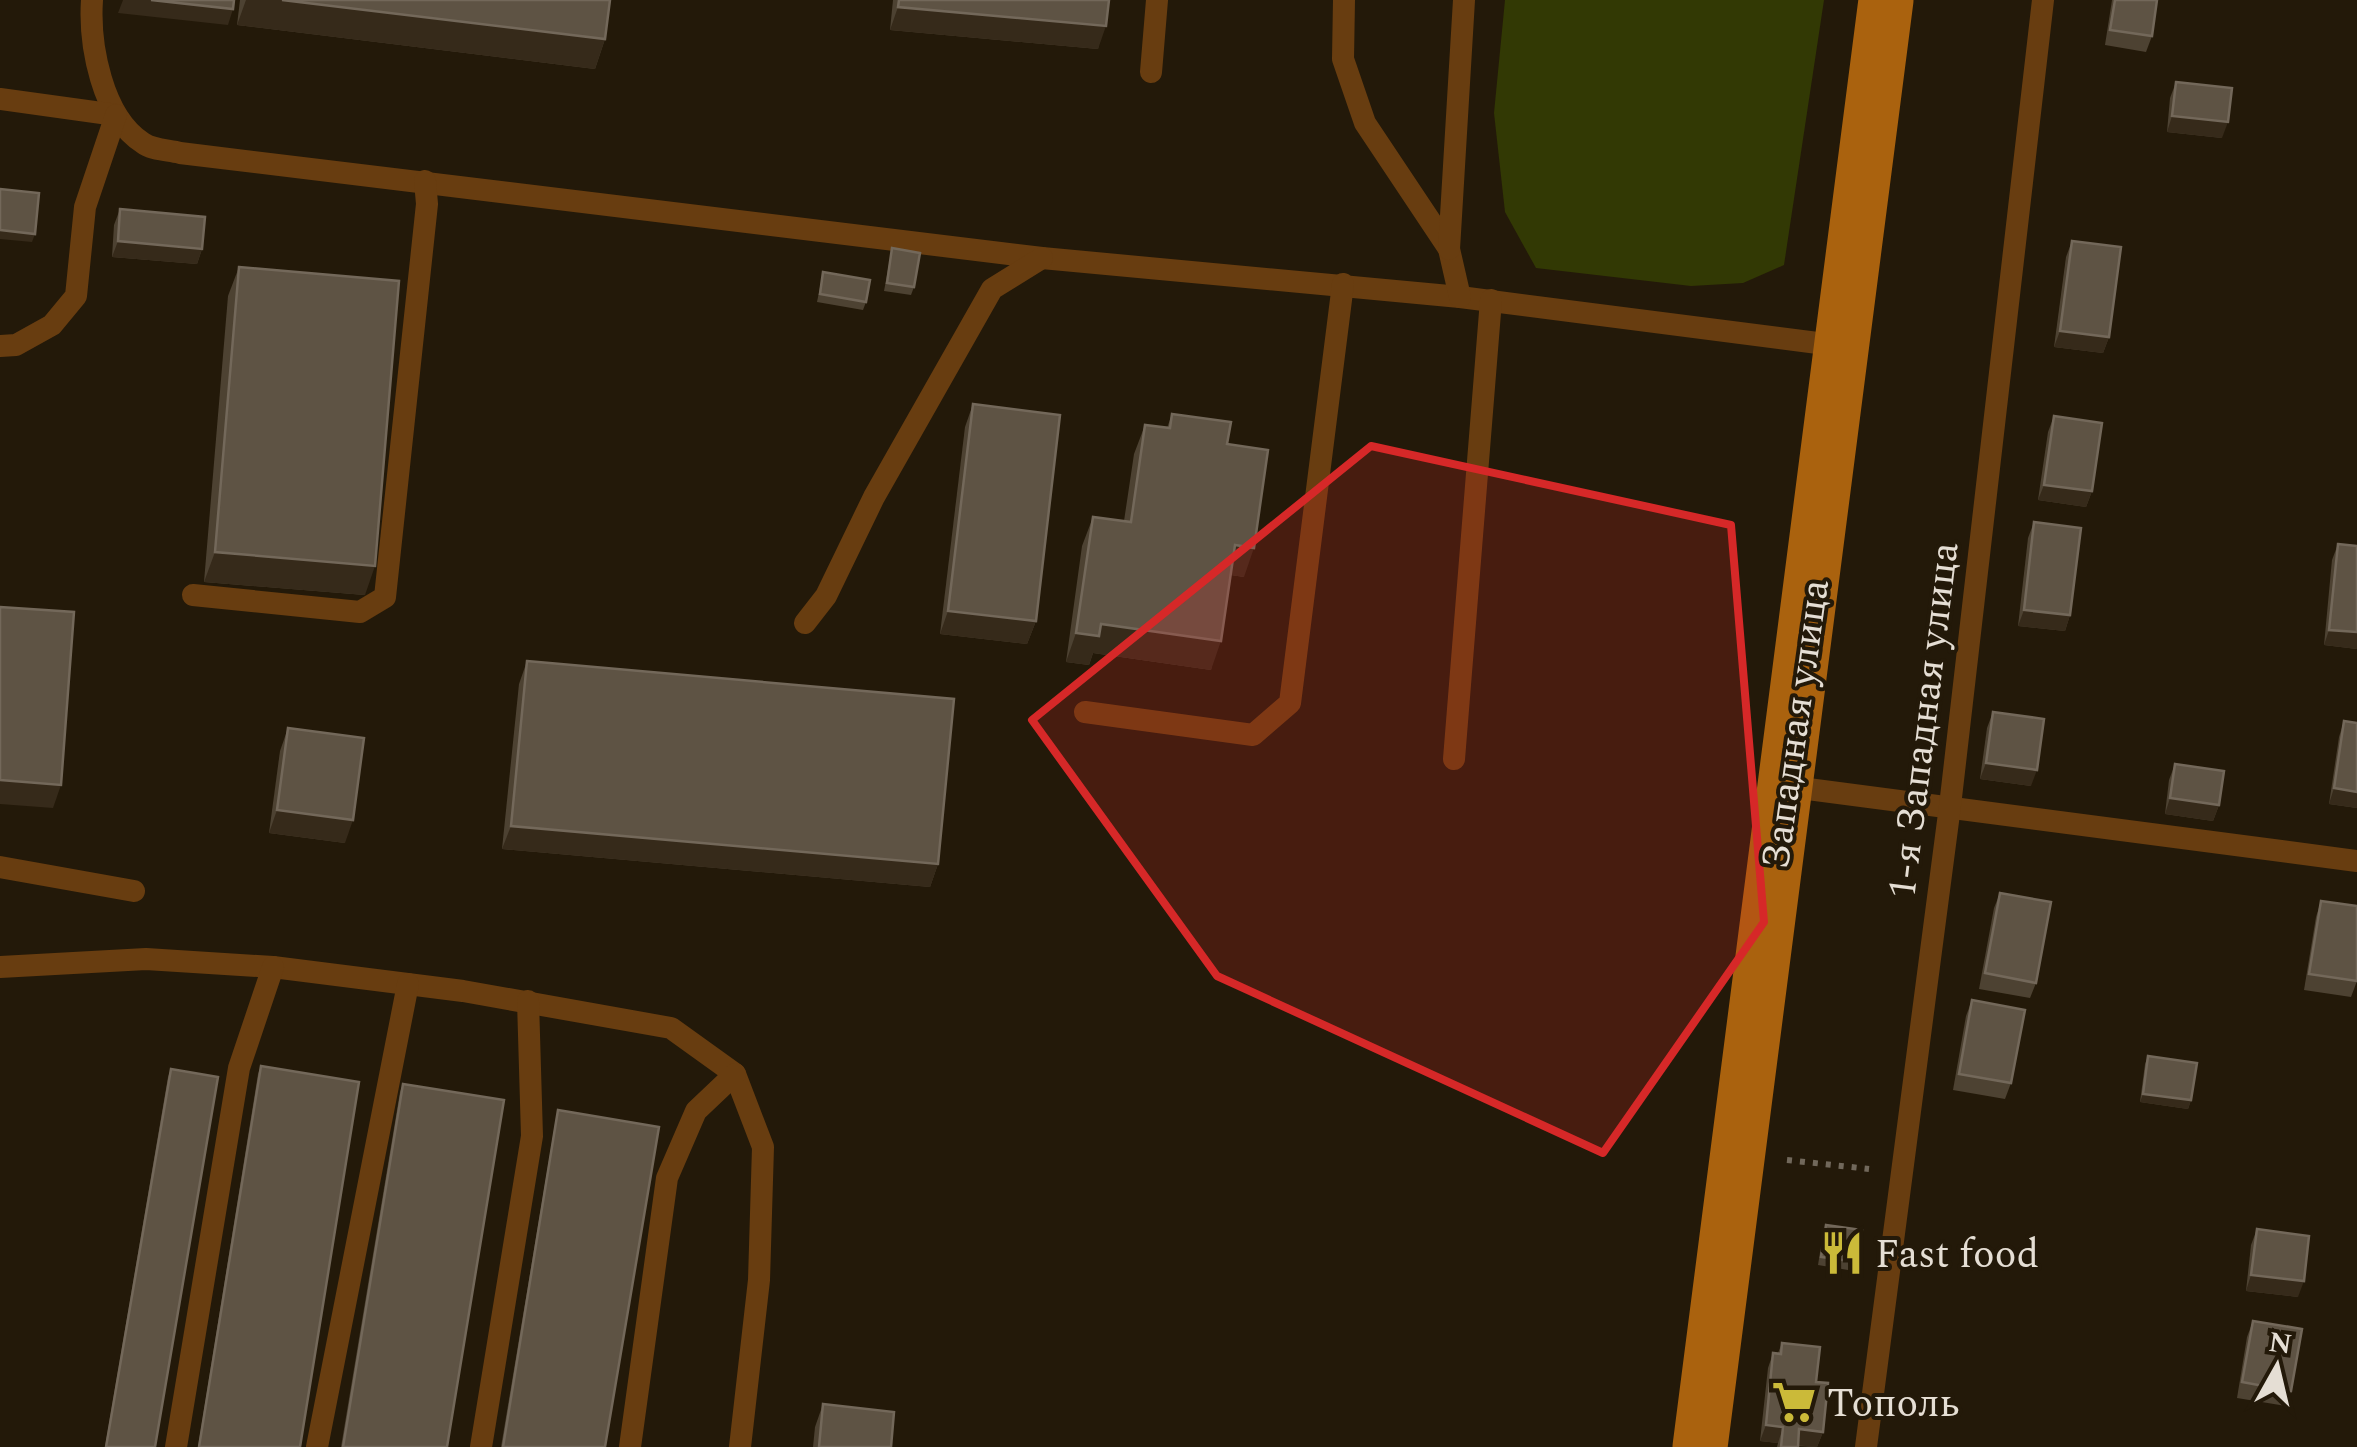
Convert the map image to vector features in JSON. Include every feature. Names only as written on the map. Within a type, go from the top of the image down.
[{"type":"main road","name":"Западная улица","points":[[1700,1447],[1886,0]]},
{"type":"lane","points":[[92,0],[100,68],[116,115],[144,145],[180,153],[1042,258],[1460,296],[1844,347]]},
{"type":"lane","points":[[1151,72],[1157,0]]},
{"type":"lane","points":[[1344,0],[1344,59],[1365,123],[1449,248]]},
{"type":"lane","points":[[1460,296],[1449,248],[1464,0]]},
{"type":"lane","name":"1-я Западная улица","points":[[1866,1447],[1905,1174],[2043,0]]},
{"type":"lane","points":[[0,99],[116,115]]},
{"type":"lane","points":[[0,346],[16,346],[52,326],[76,296],[85,208],[116,115]]},
{"type":"lane","points":[[193,595],[360,612],[385,597],[425,224],[426,181]]},
{"type":"lane","points":[[805,623],[826,596],[874,497],[992,289],[1042,258]]},
{"type":"lane","points":[[1085,712],[1253,735],[1290,703],[1342,284]]},
{"type":"lane","points":[[1454,760],[1491,300]]},
{"type":"lane","points":[[1785,786],[2357,862]]},
{"type":"lane","points":[[0,867],[134,891]]},
{"type":"lane","points":[[0,967],[146,959],[274,967],[528,1002],[671,1028],[735,1074],[763,1147],[759,1280],[740,1447]]},
{"type":"lane","points":[[176,1447],[239,1068],[274,967]]},
{"type":"lane","points":[[317,1447],[408,984]]},
{"type":"lane","points":[[481,1447],[532,1136],[528,1002]]},
{"type":"lane","points":[[630,1447],[667,1178],[696,1112],[735,1074]]},
{"type":"path","points":[[1739,1155],[1905,1174]]},
{"type":"highlighted area","points":[[1371,446],[1731,525],[1764,922],[1603,1153],[1217,976],[1032,720]]},
{"type":"green space","points":[[1505,0],[1824,0],[1784,265],[1743,283],[1691,286],[1536,268],[1505,212],[1494,113]]},
{"type":"building","points":[[151,0],[234,0],[233,9]]},
{"type":"building","points":[[282,0],[610,0],[605,39]]},
{"type":"building","points":[[899,0],[1109,0],[1106,26],[898,7]]},
{"type":"building","points":[[2115,0],[2157,0],[2152,36],[2110,30]]},
{"type":"building","points":[[2176,82],[2232,88],[2228,122],[2172,116]]},
{"type":"building","points":[[0,189],[39,193],[35,234],[0,230]]},
{"type":"building","points":[[120,209],[205,217],[202,249],[118,241]]},
{"type":"building","points":[[2072,241],[2121,247],[2109,337],[2060,331]]},
{"type":"building","points":[[892,248],[920,253],[914,287],[887,283]]},
{"type":"building","points":[[239,267],[399,281],[375,566],[215,552]]},
{"type":"building","points":[[823,272],[870,280],[866,302],[820,294]]},
{"type":"building","points":[[973,404],[1060,415],[1036,621],[948,611]]},
{"type":"building","points":[[1172,414],[1231,422],[1227,444],[1268,450],[1254,548],[1235,545],[1221,641],[1101,624],[1099,636],[1076,633],[1093,517],[1131,522],[1145,425],[1170,428]]},
{"type":"building","points":[[2054,416],[2102,423],[2092,491],[2044,485]]},
{"type":"building","points":[[2034,522],[2081,528],[2070,615],[2024,610]]},
{"type":"building","points":[[2338,544],[2357,546],[2357,632],[2329,630]]},
{"type":"building","points":[[0,607],[74,612],[61,785],[0,780]]},
{"type":"building","points":[[527,661],[954,699],[938,864],[511,826]]},
{"type":"building","points":[[1993,712],[2044,719],[2037,770],[1986,763]]},
{"type":"building","points":[[2344,721],[2357,723],[2357,792],[2334,788]]},
{"type":"building","points":[[288,728],[364,738],[353,820],[277,810]]},
{"type":"building","points":[[2175,764],[2224,771],[2219,805],[2170,798]]},
{"type":"building","points":[[2000,893],[2051,902],[2036,983],[1985,973]]},
{"type":"building","points":[[2321,901],[2357,906],[2357,981],[2309,974]]},
{"type":"building","points":[[1972,1000],[2025,1010],[2011,1083],[1959,1074]]},
{"type":"building","points":[[2148,1056],[2197,1063],[2191,1100],[2143,1094]]},
{"type":"building","points":[[261,1066],[359,1082],[300,1447],[199,1447]]},
{"type":"building","points":[[171,1069],[218,1077],[155,1447],[106,1447]]},
{"type":"building","points":[[403,1084],[504,1100],[447,1447],[343,1447]]},
{"type":"building","points":[[558,1110],[659,1127],[605,1447],[503,1447]]},
{"type":"building","points":[[1826,1225],[1862,1230],[1857,1262],[1821,1257]]},
{"type":"building","points":[[2257,1229],[2309,1236],[2304,1281],[2251,1275]]},
{"type":"building","points":[[2253,1321],[2302,1329],[2291,1391],[2242,1382]]},
{"type":"building","points":[[1782,1343],[1820,1347],[1816,1382],[1828,1383],[1823,1432],[1799,1429],[1798,1447],[1781,1447],[1783,1427],[1766,1425],[1773,1353],[1781,1354]]},
{"type":"building","points":[[823,1404],[894,1412],[891,1447],[819,1447]]},
{"type":"place","name":"Fast food","points":[[1842,1253]]},
{"type":"place","name":"Тополь","points":[[1794,1402]]}]
